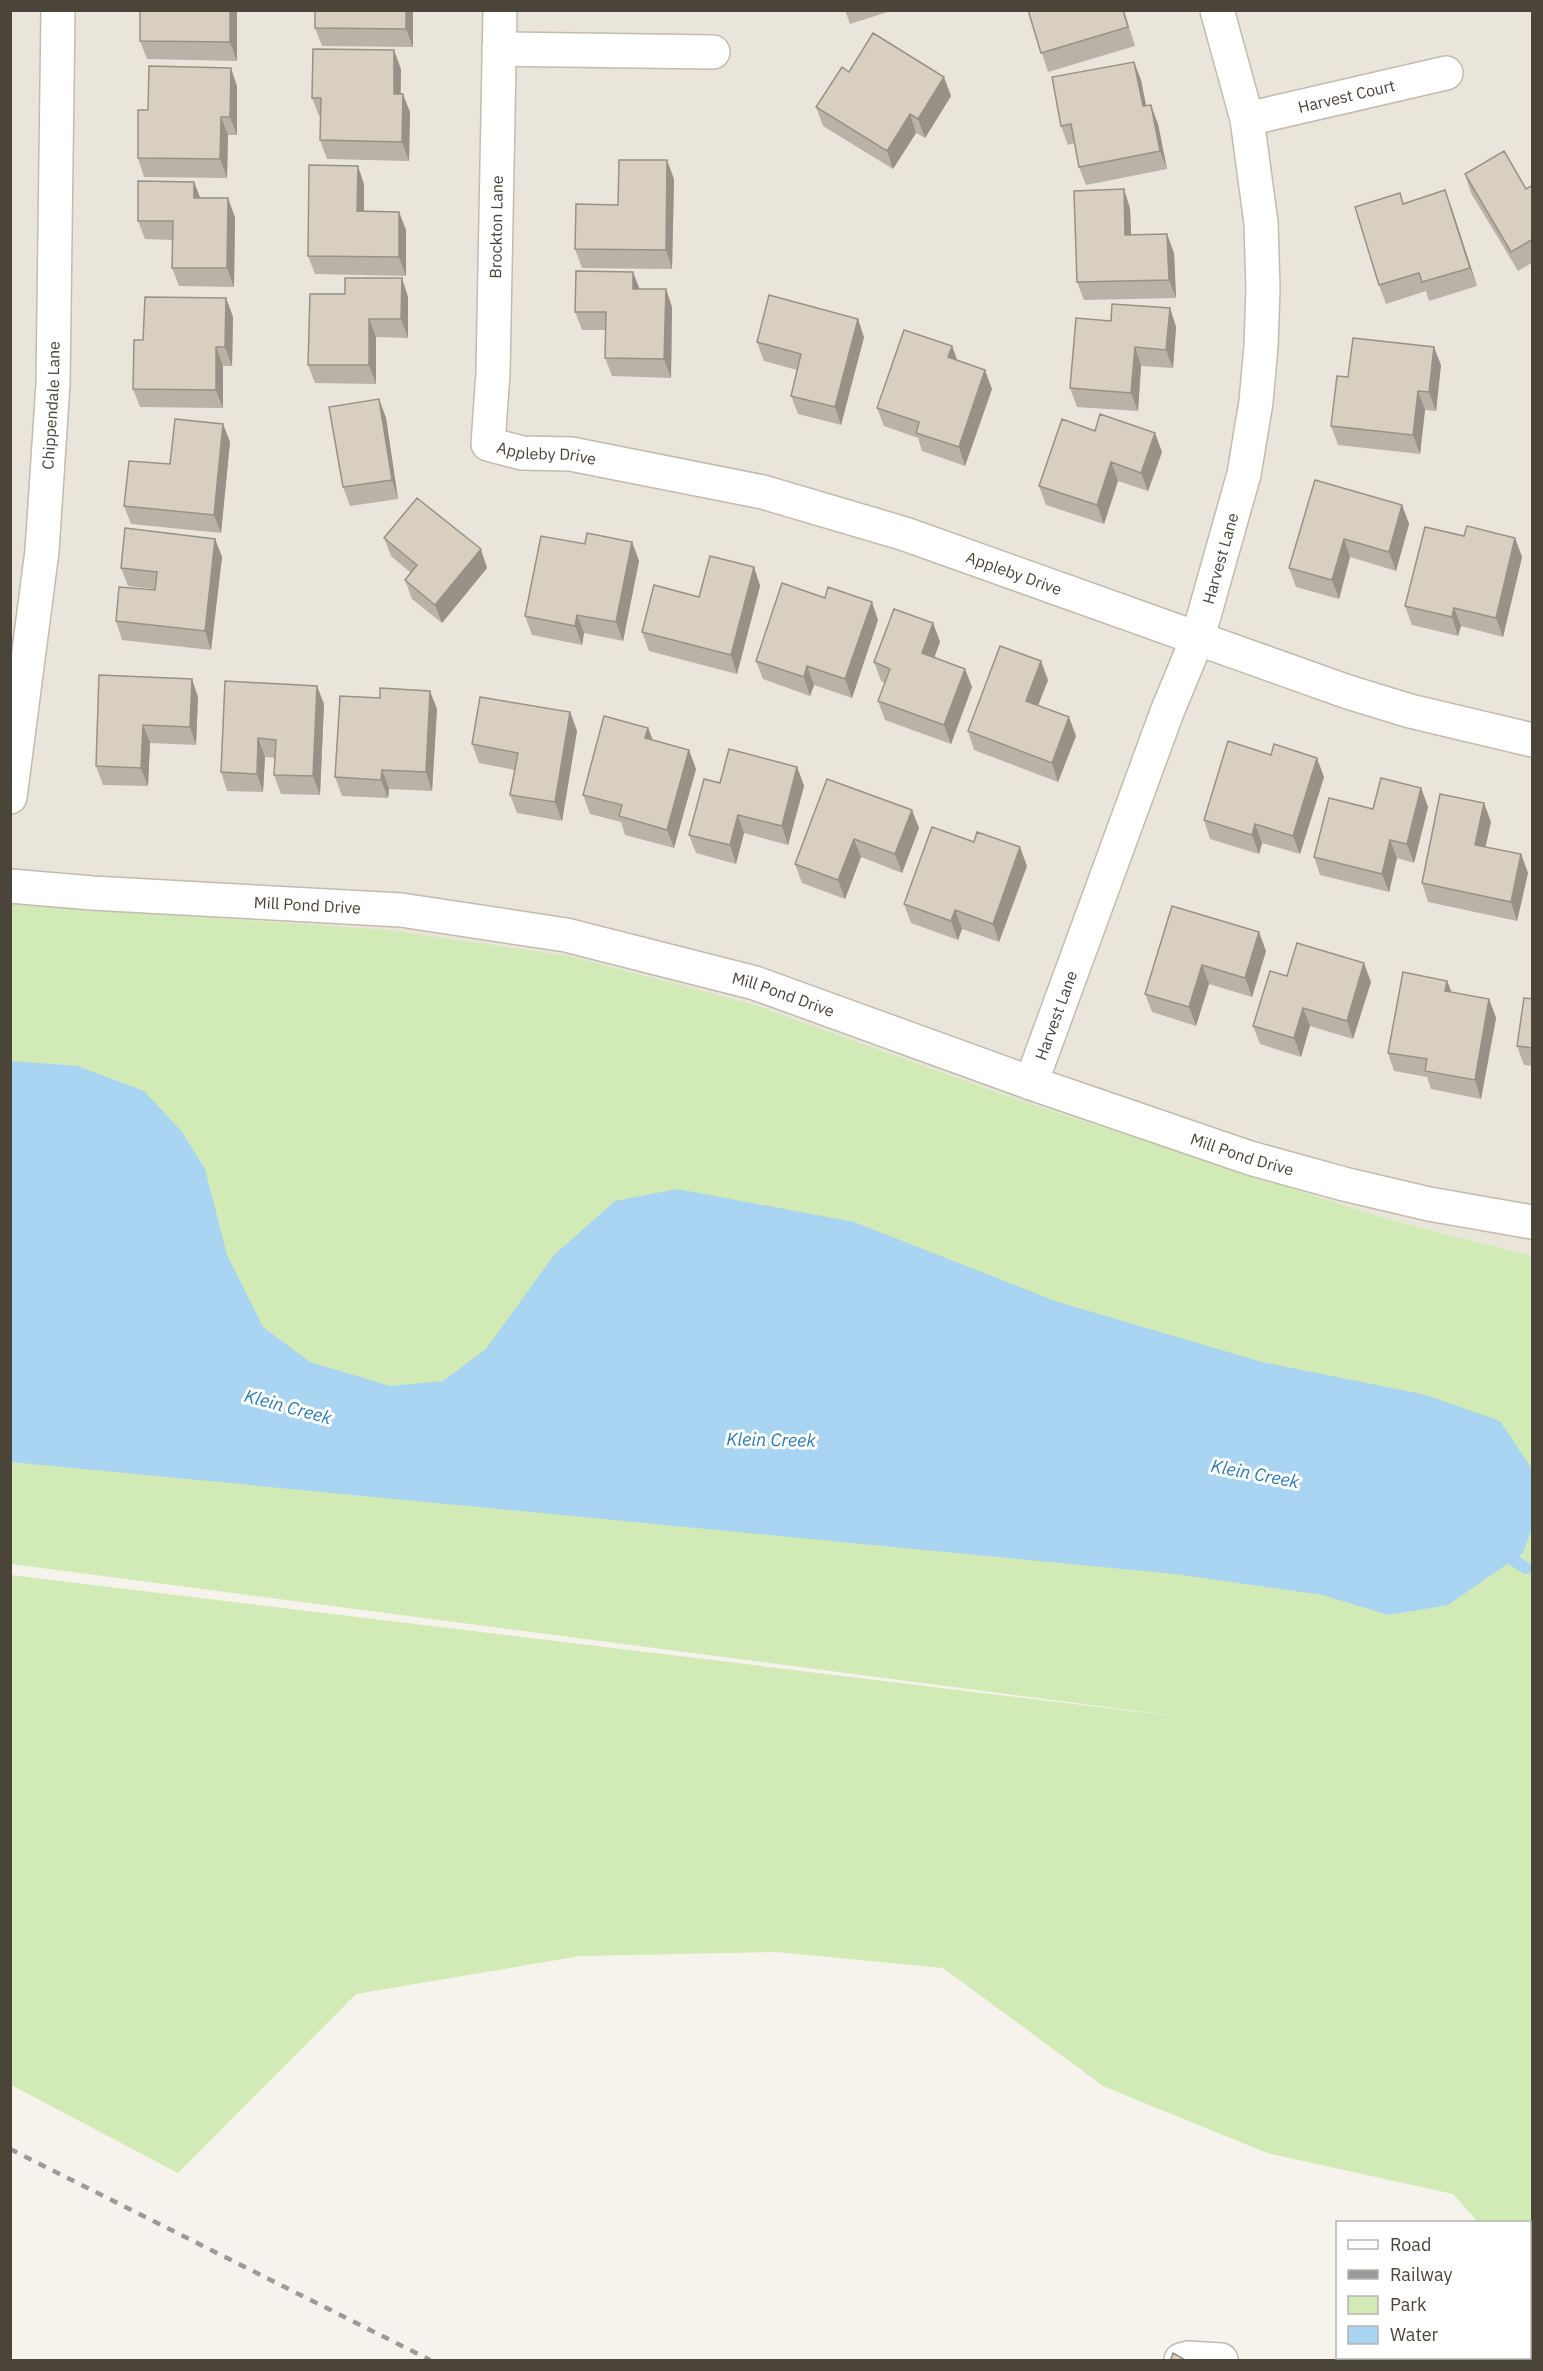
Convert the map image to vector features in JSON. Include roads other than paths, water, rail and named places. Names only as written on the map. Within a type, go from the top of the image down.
[{"type":"street","name":"Chippendale Lane","points":[[10,796],[42,551],[53,384],[58,10]]},
{"type":"street","name":"Brockton Lane","points":[[488,444],[493,373],[500,10]]},
{"type":"street","name":"Harvest Lane","points":[[1031,1083],[1167,712],[1198,637],[1244,474],[1259,368],[1263,289],[1261,224],[1247,119],[1217,10]]},
{"type":"street","points":[[499,49],[713,52]]},
{"type":"street","name":"Harvest Court","points":[[1247,119],[1446,73]]},
{"type":"street","name":"Appleby Drive","points":[[488,444],[522,453],[571,454],[763,492],[905,534],[1348,692],[1410,711],[1533,740]]},
{"type":"street","name":"Mill Pond Drive","points":[[10,886],[103,894],[400,910],[566,935],[755,983],[1031,1083],[1250,1158],[1333,1182],[1429,1204],[1533,1222]]},
{"type":"street","points":[[1181,2361],[1188,2358],[1221,2361]]},
{"type":"water","points":[[11,1061],[77,1066],[144,1091],[182,1132],[205,1169],[227,1255],[263,1327],[310,1362],[390,1386],[443,1381],[486,1349],[554,1255],[615,1201],[677,1189],[854,1222],[1058,1302],[1262,1362],[1426,1395],[1500,1421],[1532,1469],[1532,1528],[1523,1553],[1448,1605],[1388,1615],[1323,1595],[1175,1574],[11,1462]]},
{"type":"waterway","name":"Klein Creek","points":[[1502,1553],[1526,1568]]},
{"type":"railway","points":[[10,2149],[430,2360]]}]
